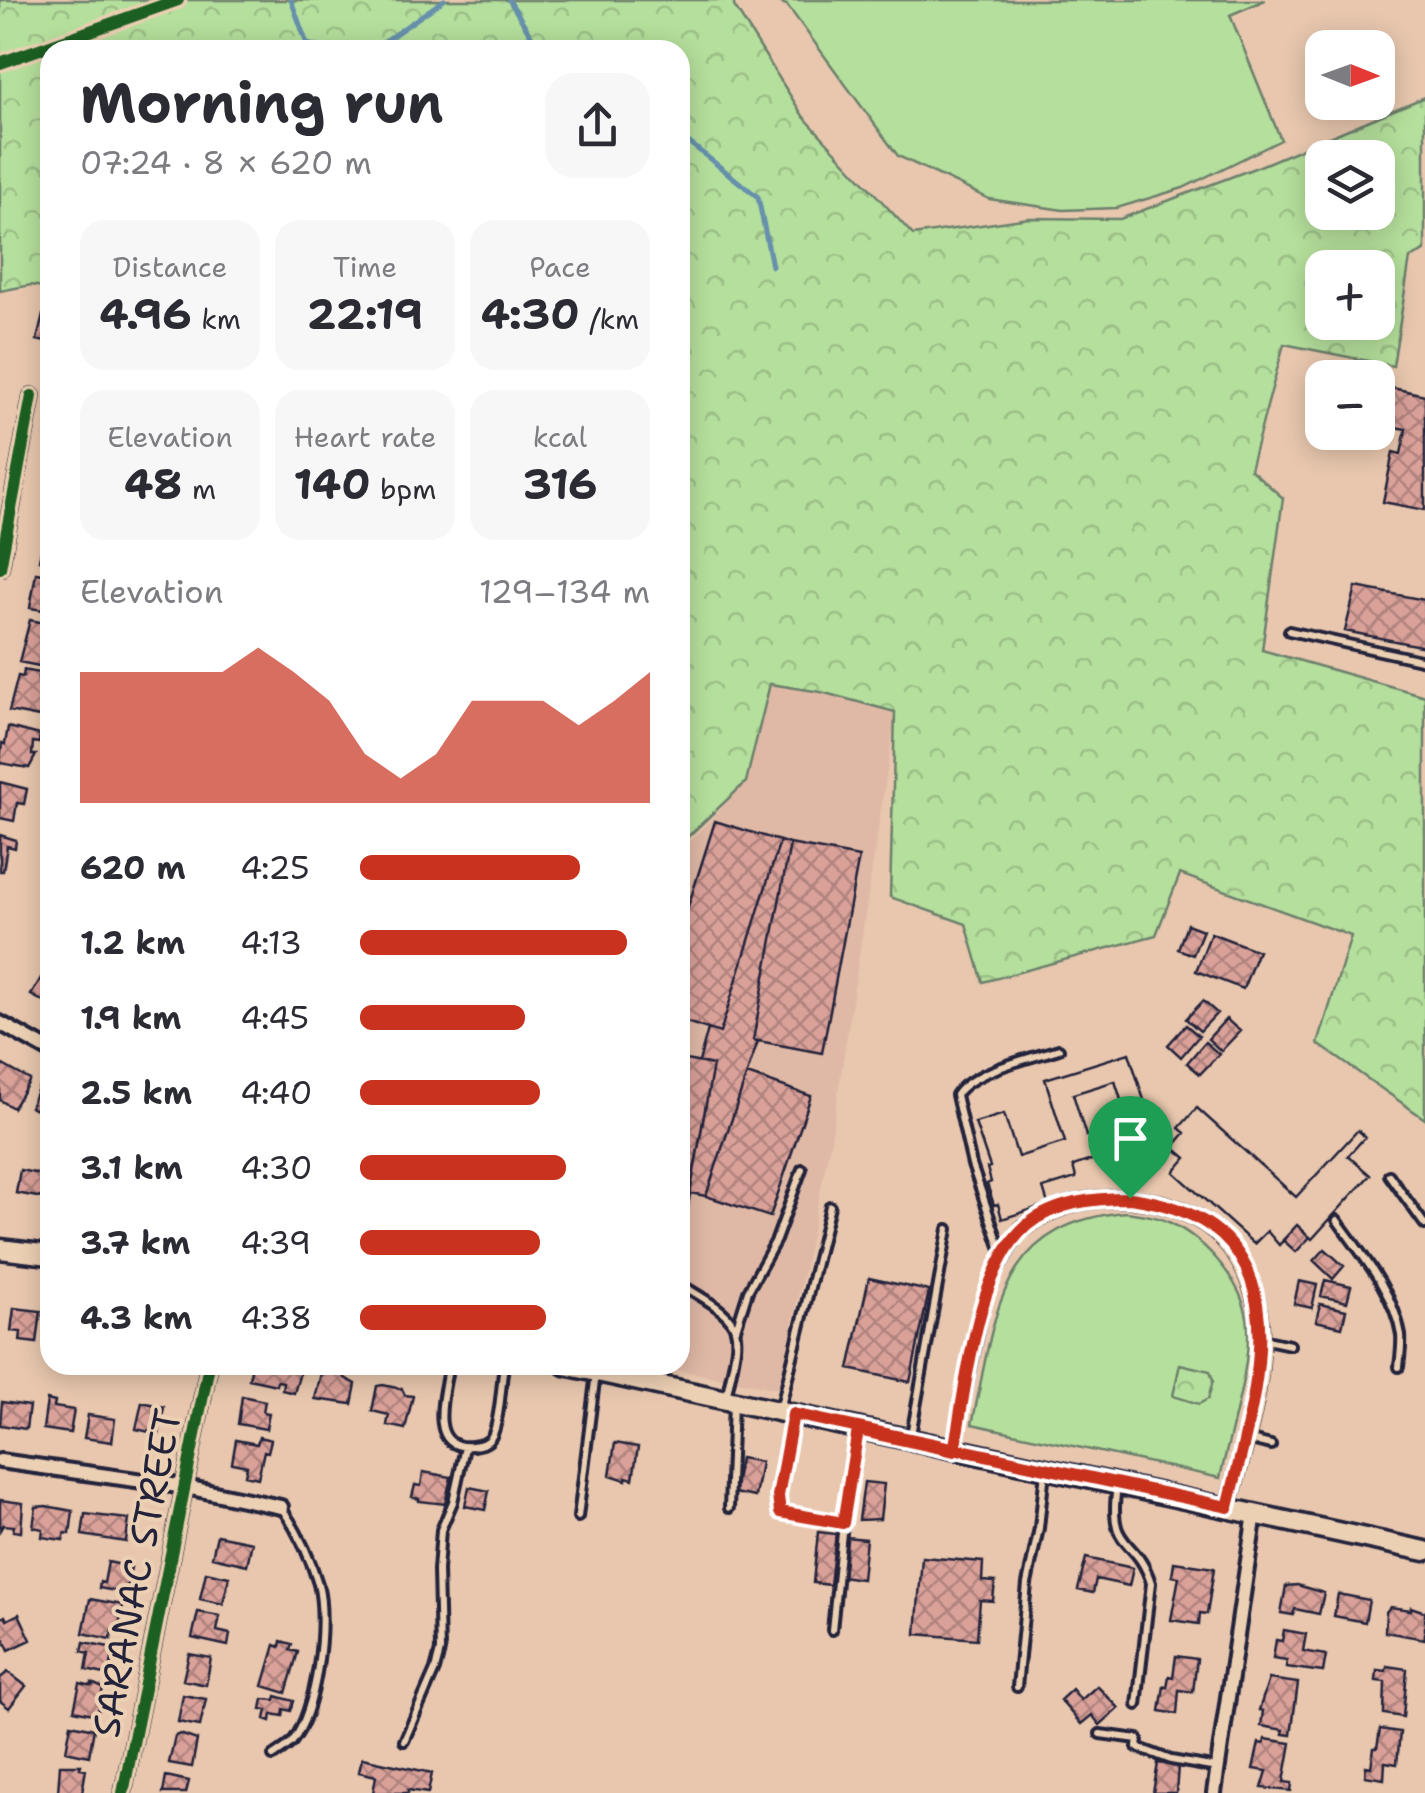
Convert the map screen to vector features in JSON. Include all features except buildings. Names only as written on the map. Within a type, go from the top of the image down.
[{"type":"main road","points":[[0,1249],[40,1254]]},
{"type":"main road","points":[[610,1375],[1425,1550]]},
{"type":"street","points":[[0,568],[32,396]]},
{"type":"street","points":[[0,1023],[40,1045]]},
{"type":"street","points":[[1024,1228],[1044,1214],[1068,1206],[1106,1198],[1152,1201],[1184,1211],[1216,1231],[1246,1270],[1260,1309],[1262,1339],[1257,1388],[1228,1507]]},
{"type":"street","name":"SARANAC STREET","points":[[123,1793],[208,1375]]},
{"type":"street","points":[[0,1462],[186,1488],[281,1507]]},
{"type":"street","points":[[1214,1793],[1255,1513]]},
{"type":"lane","points":[[1289,631],[1425,660]]},
{"type":"lane","points":[[1004,1258],[972,1164],[956,1095],[962,1086],[998,1069],[1059,1049]]},
{"type":"lane","points":[[736,1329],[748,1291],[776,1240],[802,1169]]},
{"type":"lane","points":[[1389,1175],[1425,1225]]},
{"type":"lane","points":[[830,1206],[786,1413],[778,1496],[780,1512],[843,1523]]},
{"type":"lane","points":[[1337,1220],[1392,1307],[1401,1336],[1399,1368]]},
{"type":"lane","points":[[954,1451],[988,1286],[1024,1228]]},
{"type":"lane","points":[[910,1441],[948,1229]]},
{"type":"lane","points":[[690,1290],[724,1310],[736,1329],[738,1342],[729,1400],[729,1508]]},
{"type":"lane","points":[[1262,1339],[1290,1345]]},
{"type":"lane","points":[[448,1375],[440,1429],[446,1439],[466,1447],[484,1444],[493,1435],[502,1375]]},
{"type":"lane","points":[[578,1516],[596,1375]]},
{"type":"lane","points":[[832,1630],[858,1430]]},
{"type":"lane","points":[[1245,1439],[1271,1445]]},
{"type":"lane","points":[[404,1741],[436,1670],[440,1651],[441,1530],[453,1502],[466,1447]]},
{"type":"lane","points":[[1017,1687],[1027,1584],[1039,1528],[1045,1470]]},
{"type":"lane","points":[[1118,1484],[1115,1526],[1122,1541],[1148,1570],[1151,1582],[1137,1705]]},
{"type":"lane","points":[[273,1756],[291,1743],[306,1716],[322,1620],[318,1586],[306,1552],[281,1507]]},
{"type":"lane","points":[[1100,1734],[1138,1739],[1137,1747],[1150,1754],[1218,1768]]},
{"type":"shaded area","points":[[770,684],[821,692],[896,712],[831,1140],[779,1389],[690,1372],[690,841],[746,782]]},
{"type":"green space","points":[[0,0],[734,0],[734,6],[803,116],[913,235],[1029,218],[1120,219],[1305,147],[1305,230],[1395,230],[1395,140],[1322,140],[1370,120],[1395,120],[1395,110],[1425,97],[1425,251],[1410,258],[1394,360],[1363,360],[1284,344],[1250,469],[1283,498],[1262,650],[1425,696],[1425,1119],[1318,1044],[1351,936],[1180,874],[1156,935],[983,982],[966,924],[890,897],[895,712],[821,692],[770,684],[746,782],[690,835],[690,40],[40,40],[40,286],[0,291]]},
{"type":"green space","points":[[773,0],[1265,0],[1230,15],[1281,140],[1183,188],[1117,208],[1063,210],[989,199],[898,156],[787,5]]},
{"type":"green space","points":[[1126,1212],[1159,1218],[1204,1246],[1227,1272],[1243,1302],[1247,1354],[1220,1478],[972,1424],[996,1314],[1026,1257],[1050,1235],[1082,1220]]},
{"type":"green space","points":[[1180,1364],[1210,1371],[1213,1381],[1208,1399],[1199,1404],[1173,1396]]},
{"type":"waterway","points":[[291,0],[306,40]]},
{"type":"waterway","points":[[386,40],[444,0]]},
{"type":"waterway","points":[[509,0],[534,40]]},
{"type":"waterway","points":[[690,143],[758,197],[772,266]]},
{"type":"cycle path","points":[[65,40],[178,0]]},
{"type":"cycle path","points":[[0,63],[40,49]]},
{"type":"cycle path","points":[[0,568],[32,396]]},
{"type":"cycle path","points":[[1023,1228],[1066,1206],[1098,1199],[1131,1199],[1183,1211],[1215,1231],[1232,1249],[1249,1279],[1258,1310],[1261,1343],[1253,1409],[1228,1507]]},
{"type":"cycle path","points":[[123,1793],[207,1375]]},
{"type":"route","points":[[1130,1198],[1086,1200],[1044,1214],[1014,1241],[988,1286],[954,1451],[858,1430],[843,1523],[780,1512],[778,1496],[793,1414],[954,1451],[1228,1507],[1261,1356],[1260,1309],[1255,1290],[1237,1256],[1216,1231],[1170,1205],[1130,1198]]}]
